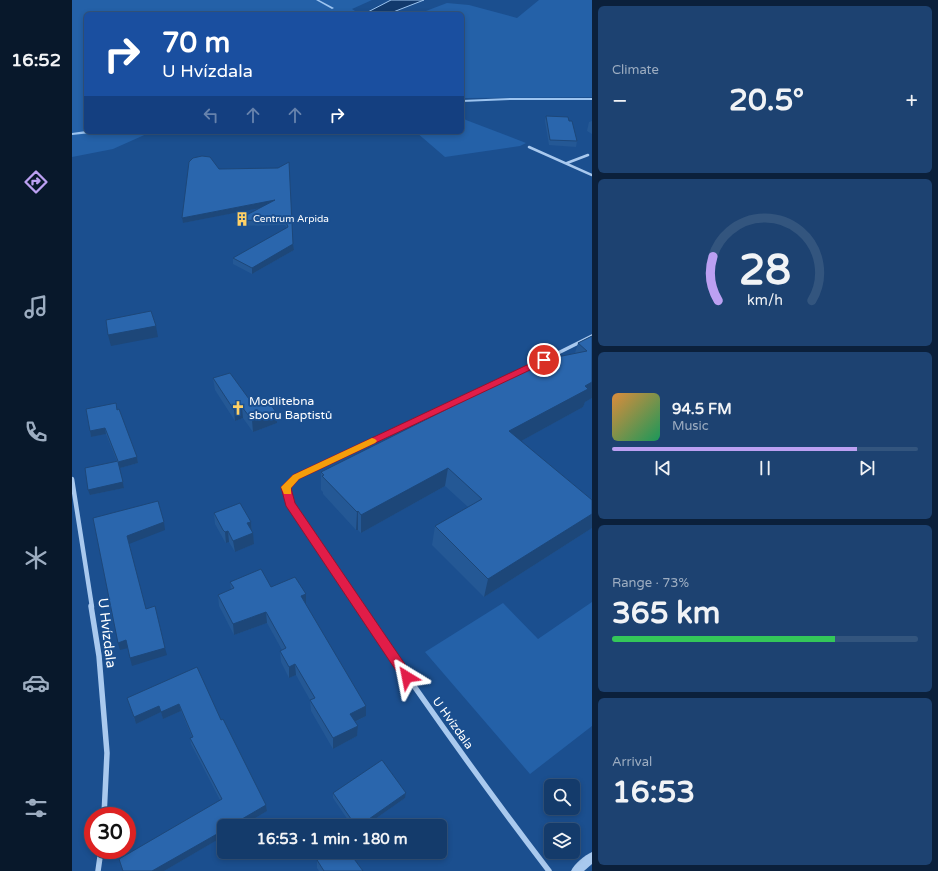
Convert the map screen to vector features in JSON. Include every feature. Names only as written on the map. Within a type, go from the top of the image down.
[{"type":"street","points":[[529,147],[592,175]]},
{"type":"street","points":[[567,163],[588,154]]},
{"type":"street","points":[[535,365],[592,336]]},
{"type":"street","name":"U Hvízdala","points":[[462,399],[296,477],[286,487],[290,503],[398,664],[498,805],[549,871]]},
{"type":"street","name":"U Hvízdala","points":[[72,479],[99,656],[107,754],[104,807]]},
{"type":"street","points":[[576,871],[592,857]]},
{"type":"street","points":[[98,871],[100,859]]},
{"type":"shaded area","points":[[72,0],[372,0],[352,9],[356,12],[84,12],[84,134],[147,134],[113,149],[72,157]]},
{"type":"shaded area","points":[[391,0],[424,0],[393,12],[368,12]]},
{"type":"shaded area","points":[[539,0],[592,0],[592,97],[464,98],[464,12],[423,12],[447,3],[469,5],[517,18]]},
{"type":"shaded area","points":[[464,118],[526,143],[520,146],[445,157],[418,134],[464,134]]},
{"type":"shaded area","points":[[592,602],[592,726],[530,774],[425,652],[503,603],[538,639]]},
{"type":"building","points":[[546,116],[568,117],[569,121],[572,121],[577,141],[550,140]]},
{"type":"building","points":[[202,156],[210,157],[219,169],[278,168],[289,162],[293,244],[252,268],[233,258],[288,227],[285,219],[235,221],[275,200],[182,218],[189,162],[193,158]]},
{"type":"building","points":[[151,311],[156,326],[108,335],[106,320]]},
{"type":"building","points":[[592,336],[592,382],[585,386],[588,389],[509,431],[592,500],[592,514],[488,579],[435,526],[482,499],[448,468],[361,515],[322,476],[324,475],[321,472],[453,406],[451,404],[544,357],[547,359],[587,351],[578,343]]},
{"type":"building","points":[[230,373],[249,399],[256,397],[258,401],[266,398],[276,412],[252,420],[242,407],[234,410],[213,378]]},
{"type":"building","points":[[116,403],[117,410],[119,409],[137,457],[118,462],[123,482],[88,490],[85,468],[118,461],[105,428],[90,431],[86,409]]},
{"type":"building","points":[[158,501],[164,522],[127,536],[146,609],[155,606],[165,648],[130,658],[126,640],[118,643],[93,518]]},
{"type":"building","points":[[240,503],[251,522],[247,523],[253,533],[233,541],[228,531],[225,532],[223,530],[214,513]]},
{"type":"building","points":[[261,569],[271,587],[295,577],[306,594],[301,596],[366,706],[350,714],[358,726],[333,738],[310,700],[315,698],[295,664],[289,667],[280,651],[286,648],[266,612],[233,624],[218,595],[234,588],[230,582]]},
{"type":"building","points":[[197,667],[221,720],[223,719],[266,805],[242,819],[217,819],[217,834],[152,871],[123,871],[119,859],[136,859],[136,849],[222,799],[190,738],[193,737],[179,704],[161,712],[159,706],[134,717],[127,698]]},
{"type":"building","points":[[382,760],[406,793],[369,819],[351,819],[333,793]]},
{"type":"building","points":[[354,859],[363,871],[324,871],[317,860]]},
{"type":"waterway","points":[[317,0],[333,8]]},
{"type":"waterway","points":[[464,101],[511,99],[592,99]]},
{"type":"waterway","points":[[72,134],[84,133]]},
{"type":"slow traffic","points":[[287,492],[286,487],[296,477],[372,441]]},
{"type":"place","name":"Centrum Arpida","points":[[242,219]]},
{"type":"place","name":"Modlitebna sboru Baptistů","points":[[238,408]]},
{"type":"route","points":[[407,677],[353,595],[304,526],[290,503],[286,487],[296,477],[544,360]]}]
